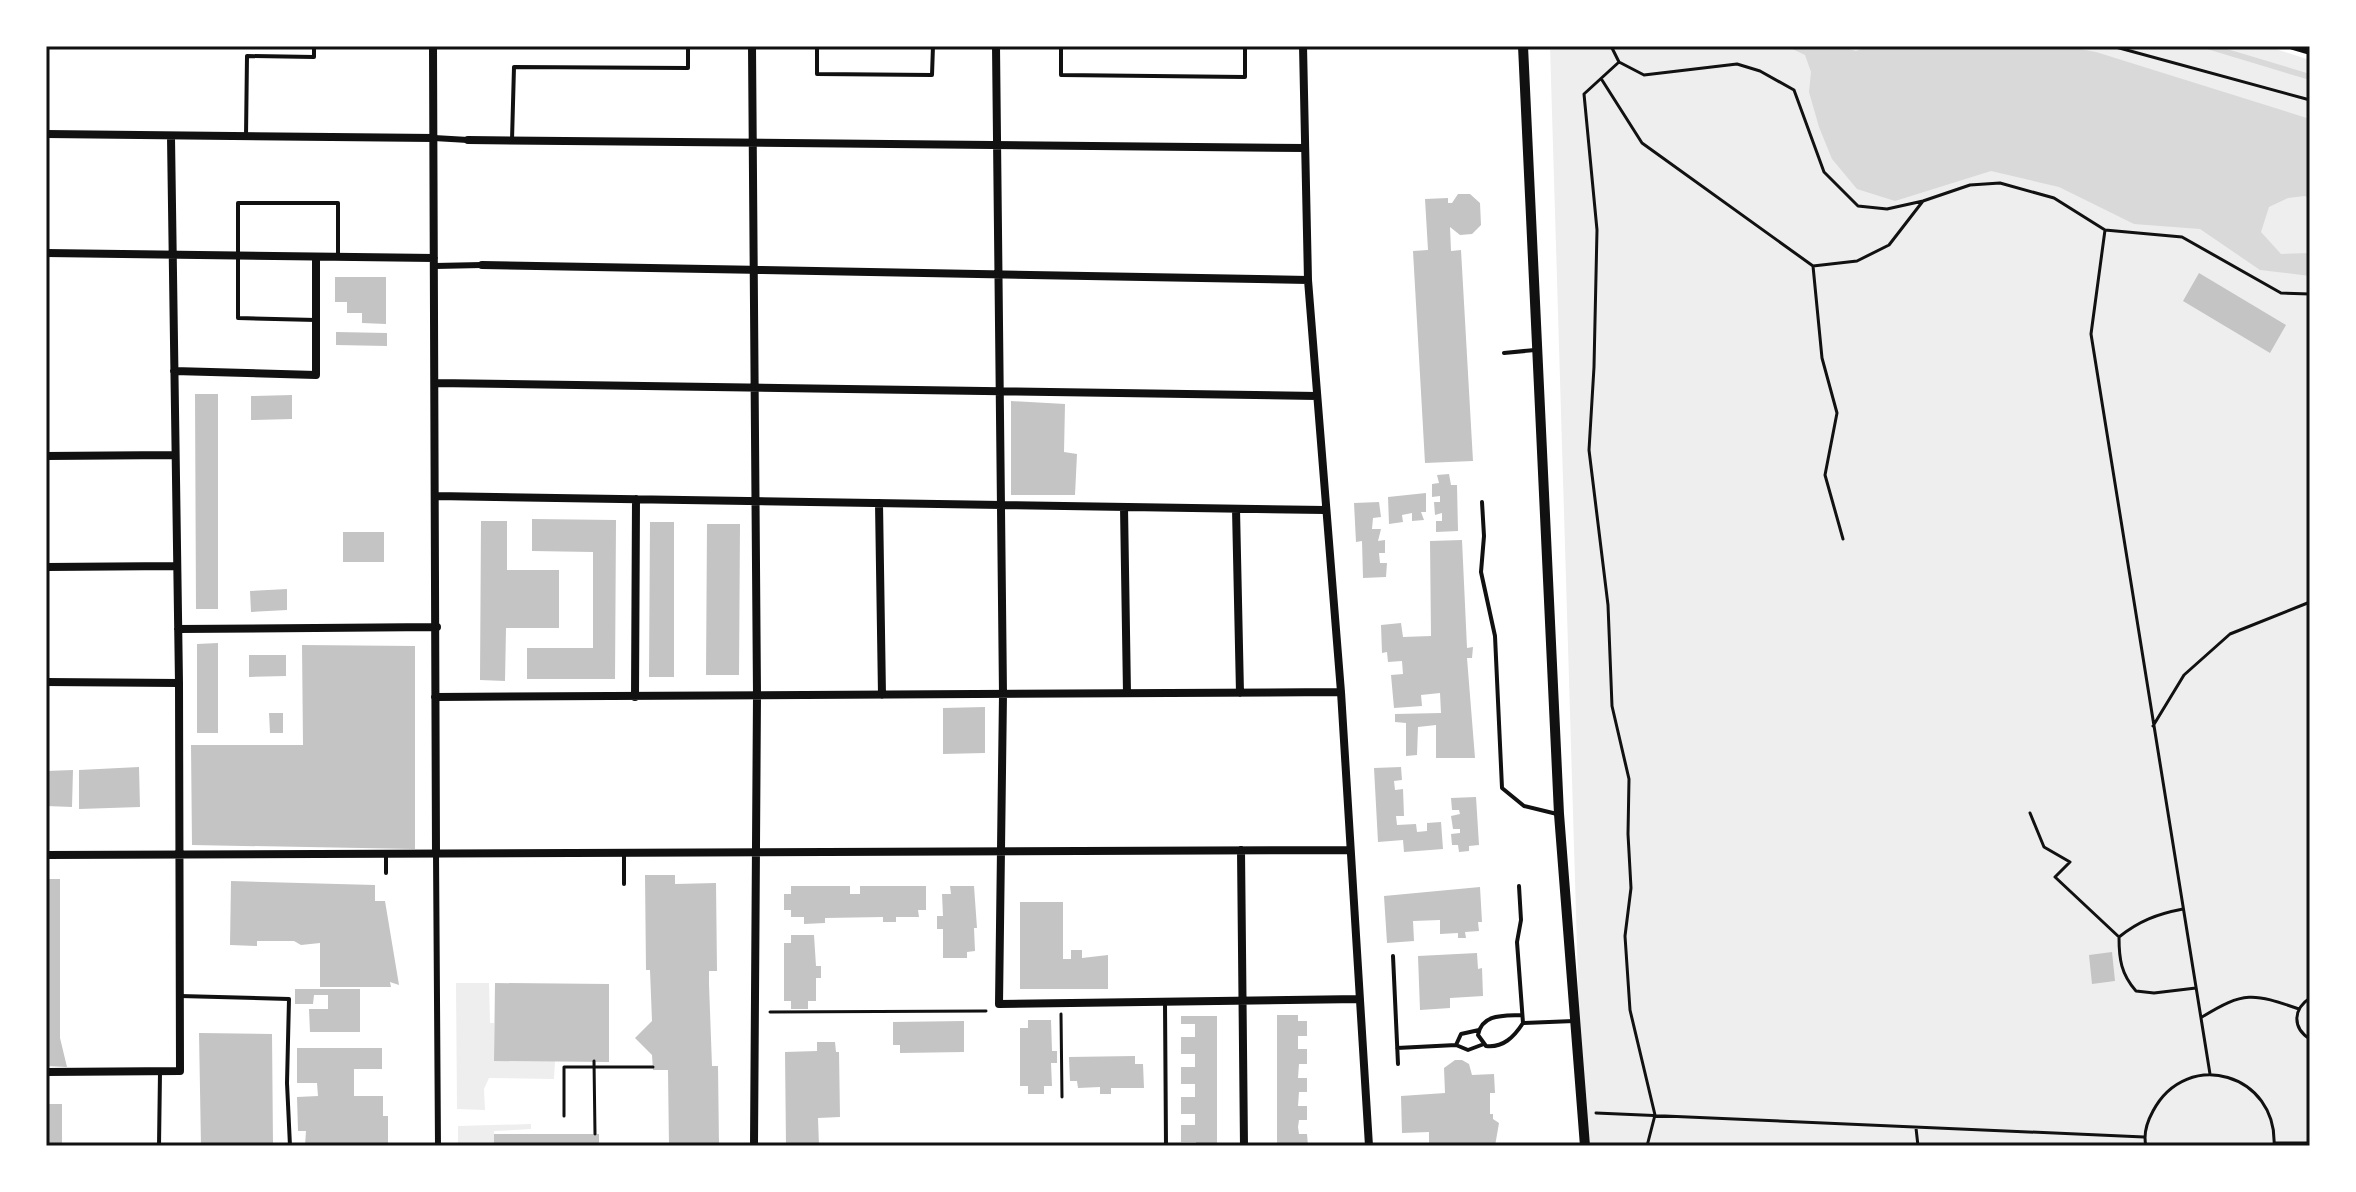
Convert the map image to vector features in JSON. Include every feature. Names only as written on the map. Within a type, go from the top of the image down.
[{"type":"street","points":[[433,46],[438,1146]]},
{"type":"street","points":[[752,46],[757,695],[754,1146]]},
{"type":"street","points":[[996,46],[1003,694],[998,1007],[1061,1003],[1360,999]]},
{"type":"street","points":[[1303,46],[1308,280],[1341,692],[1369,1146]]},
{"type":"street","points":[[1523,46],[1559,814],[1585,1146]]},
{"type":"street","points":[[2293,46],[2310,51]]},
{"type":"street","points":[[46,134],[1305,148]]},
{"type":"street","points":[[46,1072],[180,1071],[179,683],[171,137]]},
{"type":"street","points":[[46,253],[338,258],[482,265],[1308,280]]},
{"type":"street","points":[[174,371],[316,375],[316,258]]},
{"type":"street","points":[[435,383],[1317,396]]},
{"type":"street","points":[[46,456],[174,455]]},
{"type":"street","points":[[436,496],[1325,510]]},
{"type":"street","points":[[635,697],[636,499]]},
{"type":"street","points":[[879,503],[882,695]]},
{"type":"street","points":[[1124,507],[1127,693]]},
{"type":"street","points":[[1236,509],[1240,693]]},
{"type":"street","points":[[46,567],[177,566]]},
{"type":"street","points":[[178,629],[437,627]]},
{"type":"street","points":[[46,682],[179,683]]},
{"type":"street","points":[[435,697],[1341,692]]},
{"type":"street","points":[[1241,850],[1244,1146]]},
{"type":"street","points":[[46,855],[1350,850]]},
{"type":"lane","points":[[246,137],[247,56],[314,57],[314,46]]},
{"type":"lane","points":[[512,140],[514,67],[688,68],[688,46]]},
{"type":"lane","points":[[817,46],[817,74],[918,75],[932,75],[933,46]]},
{"type":"lane","points":[[1061,46],[1061,75],[1245,77],[1245,46]]},
{"type":"lane","points":[[316,320],[238,318],[238,203],[338,203],[338,258]]},
{"type":"lane","points":[[1504,353],[1537,350]]},
{"type":"lane","points":[[1482,502],[1484,536],[1481,572],[1495,636],[1502,788],[1524,806],[1559,814]]},
{"type":"lane","points":[[624,853],[624,884]]},
{"type":"lane","points":[[386,854],[386,873]]},
{"type":"lane","points":[[1519,886],[1521,920],[1517,942],[1523,1023],[1515,1035],[1493,1047],[1484,1044],[1478,1035],[1484,1022],[1494,1016],[1522,1015]]},
{"type":"lane","points":[[1393,956],[1398,1064]]},
{"type":"lane","points":[[180,996],[289,999],[287,1083],[290,1146]]},
{"type":"lane","points":[[1165,1001],[1166,1146]]},
{"type":"lane","points":[[1523,1023],[1576,1021]]},
{"type":"lane","points":[[1456,1045],[1461,1034],[1479,1030]]},
{"type":"lane","points":[[1397,1048],[1456,1045],[1468,1050],[1484,1044]]},
{"type":"lane","points":[[159,1146],[160,1071]]},
{"type":"path","points":[[1611,46],[1619,62],[1644,75],[1737,64],[1760,71],[1794,90],[1824,172],[1858,206],[1887,209],[1970,185],[2000,183],[2054,198],[2105,230],[2182,237],[2281,293],[2310,294]]},
{"type":"path","points":[[2112,46],[2310,100]]},
{"type":"path","points":[[1619,62],[1584,94],[1597,230],[1589,450],[1608,605],[1612,706],[1629,779],[1631,888],[1625,936],[1630,1010],[1655,1115],[1647,1146]]},
{"type":"path","points":[[1601,78],[1642,143],[1813,266],[1857,261],[1889,245],[1923,201]]},
{"type":"path","points":[[2105,230],[2091,334],[2210,1074]]},
{"type":"path","points":[[1813,266],[1822,358],[1837,413],[1825,475],[1843,539]]},
{"type":"path","points":[[2153,726],[2184,675],[2230,634],[2310,602]]},
{"type":"path","points":[[2030,813],[2044,847],[2070,862],[2055,877],[2119,937],[2119,960],[2125,979],[2136,991],[2154,993],[2196,988]]},
{"type":"path","points":[[2119,937],[2155,914],[2183,909]]},
{"type":"path","points":[[2201,1018],[2240,996],[2267,998],[2299,1009]]},
{"type":"path","points":[[2310,998],[2296,1016],[2299,1029],[2310,1039]]},
{"type":"path","points":[[1061,1003],[1062,1097]]},
{"type":"path","points":[[755,1012],[998,1007]]},
{"type":"path","points":[[594,1061],[595,1134]]},
{"type":"path","points":[[564,1116],[564,1067],[653,1067]]},
{"type":"path","points":[[2146,1146],[2144,1137],[2149,1118],[2159,1098],[2176,1084],[2210,1074],[2226,1076],[2246,1085],[2262,1100],[2272,1121],[2274,1144],[2310,1143]]},
{"type":"path","points":[[1583,1113],[2144,1137]]},
{"type":"path","points":[[1916,1128],[1918,1146]]},
{"type":"shaded area","points":[[1550,46],[2266,46],[2310,60],[2310,1146],[1583,1146]]},
{"type":"shaded area","points":[[1786,46],[1838,46],[1856,51],[1870,46],[2064,46],[2096,52],[2310,119],[2310,199],[2305,196],[2288,198],[2269,207],[2261,232],[2281,254],[2310,253],[2310,276],[2260,270],[2200,229],[2134,224],[2059,187],[1991,171],[1895,201],[1857,189],[1832,159],[1819,127],[1809,92],[1811,72],[1805,55]]},
{"type":"shaded area","points":[[456,983],[489,983],[494,1060],[555,1061],[554,1079],[489,1078],[484,1089],[485,1110],[457,1109]]},
{"type":"shaded area","points":[[531,1124],[531,1129],[494,1131],[494,1146],[458,1146],[458,1126]]},
{"type":"building","points":[[1458,194],[1470,194],[1480,203],[1481,225],[1472,234],[1460,235],[1450,227],[1451,251],[1461,250],[1473,461],[1425,463],[1413,251],[1428,250],[1425,199],[1448,198],[1448,203],[1452,203]]},
{"type":"building","points":[[2199,273],[2286,325],[2270,353],[2183,301]]},
{"type":"building","points":[[335,277],[386,277],[386,324],[362,323],[362,313],[347,313],[347,302],[335,302]]},
{"type":"building","points":[[336,332],[387,333],[387,346],[336,345]]},
{"type":"building","points":[[195,394],[218,394],[218,609],[196,609]]},
{"type":"building","points":[[292,395],[292,419],[251,420],[251,396]]},
{"type":"building","points":[[1011,401],[1065,404],[1064,452],[1077,454],[1075,495],[1011,495]]},
{"type":"building","points":[[1449,474],[1451,485],[1457,485],[1458,531],[1436,532],[1436,521],[1442,521],[1442,513],[1435,515],[1434,502],[1440,502],[1440,496],[1432,497],[1432,484],[1439,483],[1437,475]]},
{"type":"building","points":[[1426,493],[1426,512],[1421,512],[1424,520],[1412,521],[1412,513],[1402,515],[1403,522],[1389,524],[1388,497]]},
{"type":"building","points":[[1379,502],[1381,517],[1373,518],[1372,529],[1381,529],[1378,541],[1385,540],[1385,553],[1379,553],[1380,563],[1387,563],[1386,577],[1363,578],[1362,541],[1356,542],[1354,503]]},
{"type":"building","points":[[532,519],[616,520],[615,679],[527,679],[527,648],[593,648],[593,552],[532,551]]},
{"type":"building","points":[[481,521],[507,521],[507,570],[559,570],[559,628],[506,628],[505,681],[480,680]]},
{"type":"building","points":[[650,522],[674,522],[674,677],[649,677]]},
{"type":"building","points":[[707,524],[740,524],[739,675],[706,675]]},
{"type":"building","points":[[343,532],[384,532],[384,562],[343,562]]},
{"type":"building","points":[[1462,540],[1467,648],[1473,647],[1472,658],[1467,658],[1475,758],[1436,758],[1436,725],[1418,727],[1417,755],[1406,756],[1406,723],[1395,722],[1395,714],[1441,713],[1440,693],[1421,695],[1422,706],[1394,708],[1391,675],[1403,674],[1402,661],[1388,662],[1387,652],[1382,653],[1381,625],[1401,623],[1403,637],[1431,636],[1430,541]]},
{"type":"building","points":[[287,589],[287,610],[251,612],[250,591]]},
{"type":"building","points":[[218,643],[218,733],[197,733],[197,644]]},
{"type":"building","points":[[302,645],[415,646],[415,849],[192,845],[191,745],[303,745]]},
{"type":"building","points":[[249,655],[286,655],[286,676],[249,677]]},
{"type":"building","points":[[985,707],[985,753],[943,754],[943,708]]},
{"type":"building","points":[[269,713],[283,713],[283,733],[270,733]]},
{"type":"building","points":[[139,767],[140,807],[79,809],[79,770]]},
{"type":"building","points":[[1401,767],[1402,780],[1394,781],[1395,790],[1403,789],[1404,816],[1396,816],[1397,825],[1416,824],[1417,832],[1427,831],[1427,823],[1441,822],[1443,849],[1404,852],[1403,840],[1378,842],[1374,768]]},
{"type":"building","points":[[73,770],[72,807],[46,806],[46,771]]},
{"type":"building","points":[[1476,797],[1479,845],[1459,852],[1458,845],[1452,845],[1451,834],[1460,833],[1460,829],[1453,829],[1451,816],[1460,814],[1459,810],[1452,810],[1451,798]]},
{"type":"building","points":[[645,875],[675,875],[675,884],[716,883],[717,971],[709,971],[709,984],[712,1066],[718,1066],[719,1146],[669,1146],[668,1070],[653,1070],[652,1055],[635,1038],[652,1021],[650,970],[646,970]]},
{"type":"building","points":[[46,879],[60,879],[60,1038],[67,1067],[46,1066]]},
{"type":"building","points":[[231,881],[375,885],[375,901],[385,901],[399,985],[390,982],[391,987],[320,987],[320,943],[301,945],[294,941],[257,941],[257,946],[230,945]]},
{"type":"building","points":[[791,886],[850,886],[850,894],[860,894],[860,886],[926,886],[926,910],[918,910],[919,917],[896,917],[896,922],[883,922],[883,917],[825,918],[825,923],[804,924],[804,917],[791,917],[791,910],[784,910],[784,894],[791,894]]},
{"type":"building","points":[[950,886],[974,886],[975,951],[967,952],[967,958],[943,958],[943,929],[937,929],[937,916],[943,916],[942,894],[951,894]]},
{"type":"building","points":[[1480,887],[1482,922],[1478,922],[1479,931],[1465,932],[1466,938],[1458,938],[1458,933],[1440,934],[1440,920],[1413,921],[1414,941],[1387,943],[1384,896]]},
{"type":"building","points":[[1020,902],[1063,902],[1063,959],[1071,959],[1071,950],[1082,950],[1082,958],[1108,955],[1108,989],[1020,989]]},
{"type":"building","points":[[791,935],[814,935],[816,966],[821,966],[821,978],[816,978],[816,1001],[808,1001],[808,1009],[791,1009],[791,1001],[784,1001],[784,943],[791,943]]},
{"type":"building","points":[[2112,952],[2115,981],[2092,984],[2089,955]]},
{"type":"building","points":[[1477,953],[1478,969],[1482,968],[1483,996],[1450,998],[1450,1008],[1420,1010],[1418,956]]},
{"type":"building","points":[[495,983],[609,984],[609,1062],[494,1061]]},
{"type":"building","points":[[295,989],[360,989],[360,1032],[310,1032],[309,1009],[328,1009],[328,995],[314,995],[313,1004],[295,1004]]},
{"type":"building","points":[[1277,1015],[1298,1015],[1298,1021],[1307,1021],[1307,1036],[1298,1036],[1298,1049],[1307,1049],[1307,1064],[1299,1064],[1298,1078],[1307,1078],[1307,1092],[1299,1092],[1298,1106],[1307,1106],[1307,1120],[1299,1120],[1298,1127],[1299,1134],[1307,1134],[1308,1146],[1277,1146]]},
{"type":"building","points":[[1181,1016],[1217,1016],[1217,1146],[1181,1142],[1181,1125],[1195,1125],[1195,1114],[1181,1114],[1181,1097],[1195,1097],[1195,1084],[1181,1084],[1181,1067],[1195,1067],[1195,1054],[1181,1054],[1181,1037],[1195,1037],[1195,1024],[1181,1024]]},
{"type":"building","points":[[1028,1020],[1051,1020],[1052,1051],[1057,1051],[1057,1063],[1051,1063],[1052,1086],[1044,1086],[1044,1094],[1028,1094],[1028,1086],[1020,1086],[1020,1028],[1028,1028]]},
{"type":"building","points":[[964,1021],[964,1052],[900,1053],[900,1045],[893,1045],[893,1022]]},
{"type":"building","points":[[199,1033],[272,1034],[273,1146],[201,1146]]},
{"type":"building","points":[[817,1042],[835,1042],[836,1052],[839,1052],[840,1117],[818,1118],[819,1146],[786,1146],[785,1052],[817,1051]]},
{"type":"building","points":[[297,1048],[382,1048],[382,1069],[354,1069],[354,1096],[383,1096],[383,1116],[388,1116],[388,1146],[305,1146],[306,1131],[298,1131],[297,1097],[318,1096],[317,1083],[297,1083]]},
{"type":"building","points":[[1135,1056],[1135,1064],[1143,1064],[1144,1088],[1111,1088],[1111,1094],[1100,1094],[1100,1087],[1078,1088],[1077,1081],[1070,1081],[1069,1057]]},
{"type":"building","points":[[1455,1060],[1469,1064],[1472,1075],[1494,1074],[1495,1093],[1490,1093],[1490,1114],[1499,1123],[1495,1146],[1429,1146],[1429,1132],[1402,1133],[1401,1096],[1445,1093],[1444,1068]]},
{"type":"building","points":[[46,1104],[62,1104],[62,1146],[46,1146]]},
{"type":"building","points":[[494,1134],[599,1134],[599,1146],[494,1146]]},
{"type":"waterway","points":[[2207,46],[2310,77]]}]
